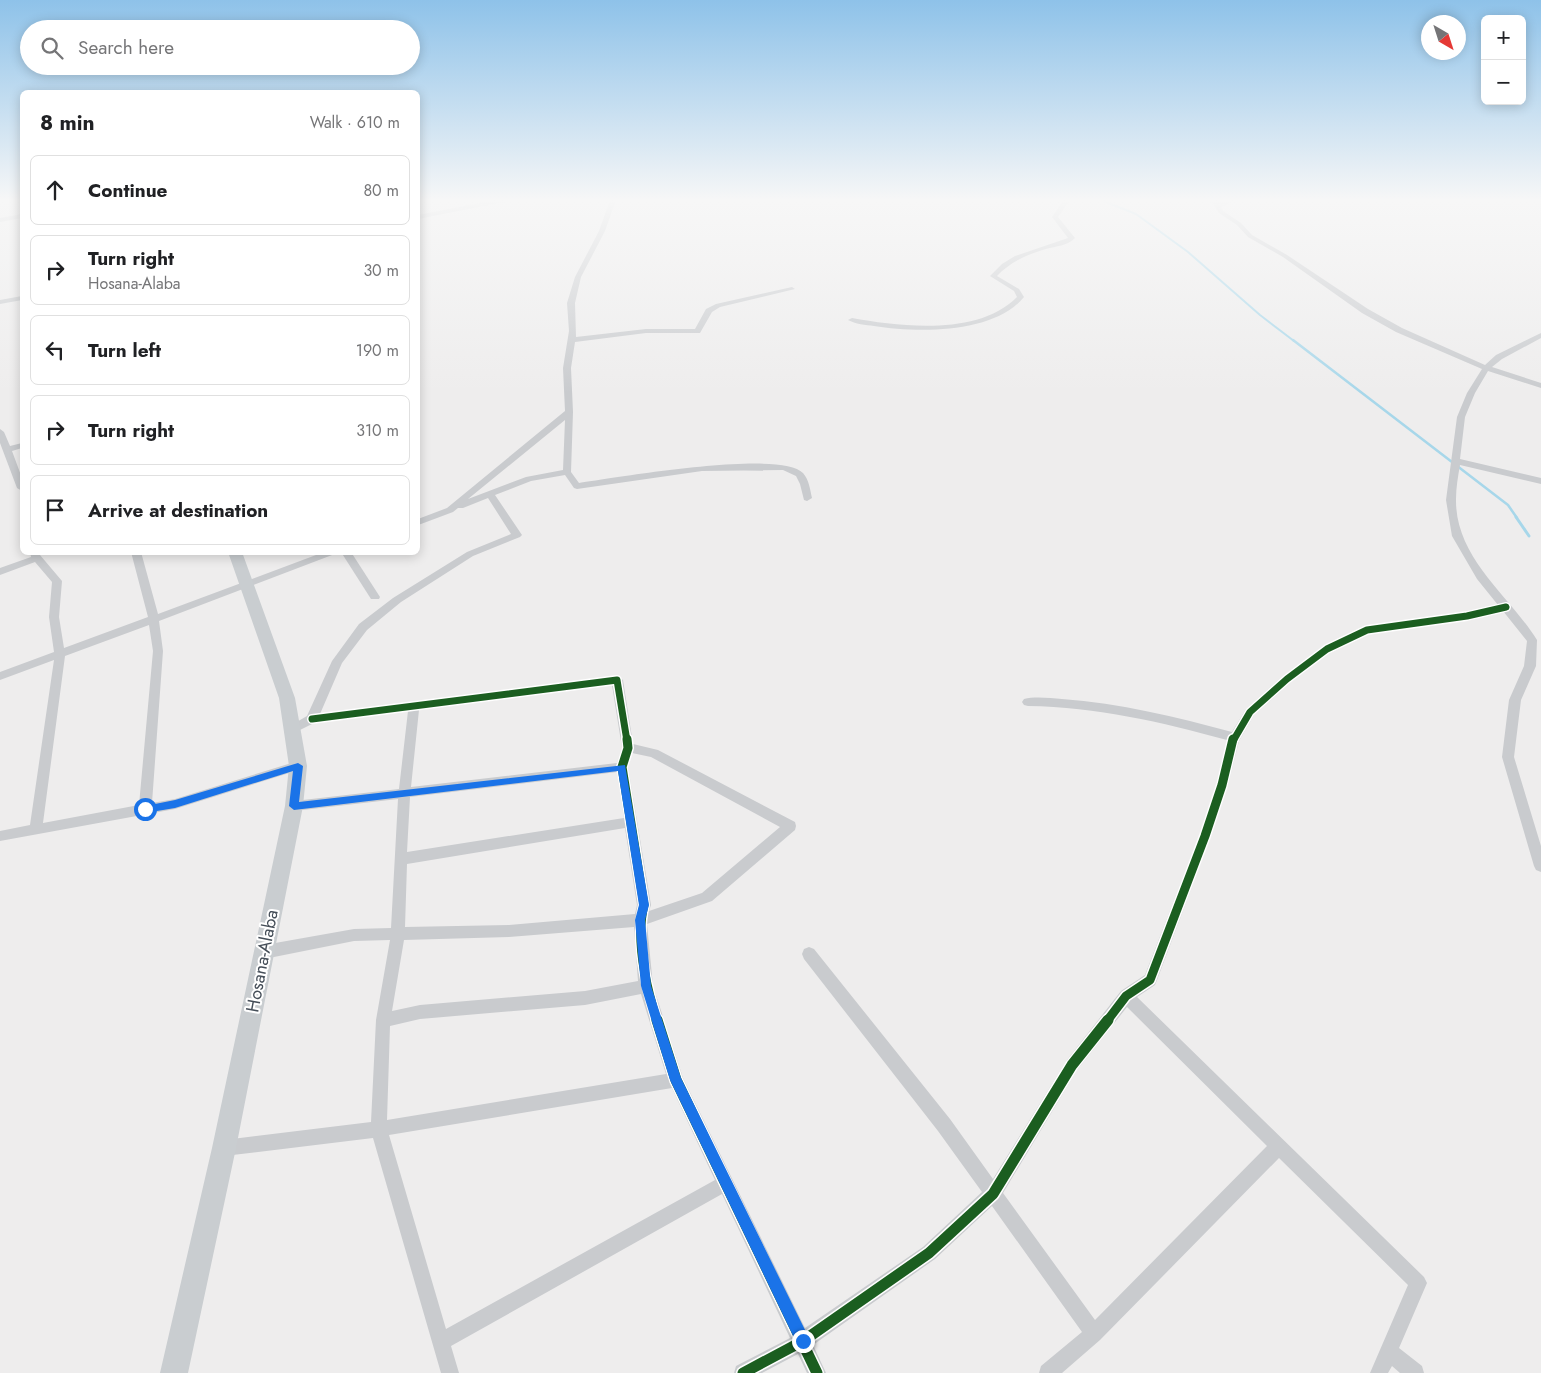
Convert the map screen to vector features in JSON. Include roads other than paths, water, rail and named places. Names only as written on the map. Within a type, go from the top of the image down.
[{"type":"main road","name":"Hosana-Alaba","points":[[174,1373],[224,1148],[294,806],[298,766],[287,698],[245,585],[236,555]]},
{"type":"street","points":[[585,264],[578,277],[571,303],[573,331],[567,368],[569,412],[567,472],[577,486],[702,468],[784,467],[799,474],[805,484],[807,498]]},
{"type":"street","points":[[852,320],[903,328],[926,327],[965,323],[1003,313],[1016,305],[1021,297],[1017,290],[993,276],[1006,264]]},
{"type":"street","points":[[1297,264],[1364,311],[1399,330],[1486,368],[1541,386]]},
{"type":"street","points":[[572,340],[646,331],[697,330],[709,311],[718,305],[792,289]]},
{"type":"street","points":[[0,302],[20,298]]},
{"type":"street","points":[[1541,335],[1500,357],[1486,368],[1471,393],[1461,417],[1451,500],[1456,536],[1481,577],[1532,640],[1536,655],[1515,700],[1508,756],[1522,808],[1541,866]]},
{"type":"street","points":[[450,510],[569,412]]},
{"type":"street","points":[[0,432],[20,483]]},
{"type":"street","points":[[7,450],[20,446]]},
{"type":"street","points":[[1456,461],[1541,481]]},
{"type":"street","points":[[420,521],[529,479],[567,472]]},
{"type":"street","points":[[312,719],[337,662],[363,627],[397,600],[470,554],[517,535],[490,494]]},
{"type":"street","points":[[137,555],[154,620],[158,651],[145,809]]},
{"type":"street","points":[[0,676],[328,555]]},
{"type":"street","points":[[348,555],[375,597]]},
{"type":"street","points":[[0,572],[36,556],[57,582],[54,617],[60,655],[36,829]]},
{"type":"street","points":[[743,1373],[803,1341],[929,1253],[993,1194],[1072,1065],[1126,996],[1150,980],[1205,836],[1222,785],[1234,737],[1250,712],[1287,679],[1335,646],[1367,630],[1467,616],[1506,607]]},
{"type":"street","points":[[292,730],[312,719],[617,680],[628,748],[622,767],[644,905],[640,920],[646,986],[676,1080],[818,1373]]},
{"type":"street","points":[[1028,702],[1059,701],[1152,715],[1234,737]]},
{"type":"street","points":[[414,707],[405,794],[398,934],[383,1020],[379,1129],[450,1373]]},
{"type":"street","points":[[264,952],[354,935],[509,931],[640,920],[668,912],[707,897],[790,826],[654,753],[628,748]]},
{"type":"street","points":[[0,836],[175,804],[298,766]]},
{"type":"street","points":[[294,806],[622,767]]},
{"type":"street","points":[[401,859],[630,822]]},
{"type":"street","points":[[809,954],[944,1125],[1094,1334]]},
{"type":"street","points":[[383,1020],[420,1012],[585,998],[646,986]]},
{"type":"street","points":[[1126,996],[1418,1283],[1389,1352],[1378,1373]]},
{"type":"street","points":[[224,1148],[379,1129],[676,1080]]},
{"type":"street","points":[[1048,1373],[1094,1334],[1278,1146]]},
{"type":"street","points":[[441,1342],[726,1183]]},
{"type":"street","points":[[1389,1352],[1415,1373]]},
{"type":"waterway","points":[[1202,264],[1260,315],[1294,341]]},
{"type":"waterway","points":[[1293,340],[1508,505],[1517,518]]},
{"type":"waterway","points":[[1516,517],[1529,536]]}]
